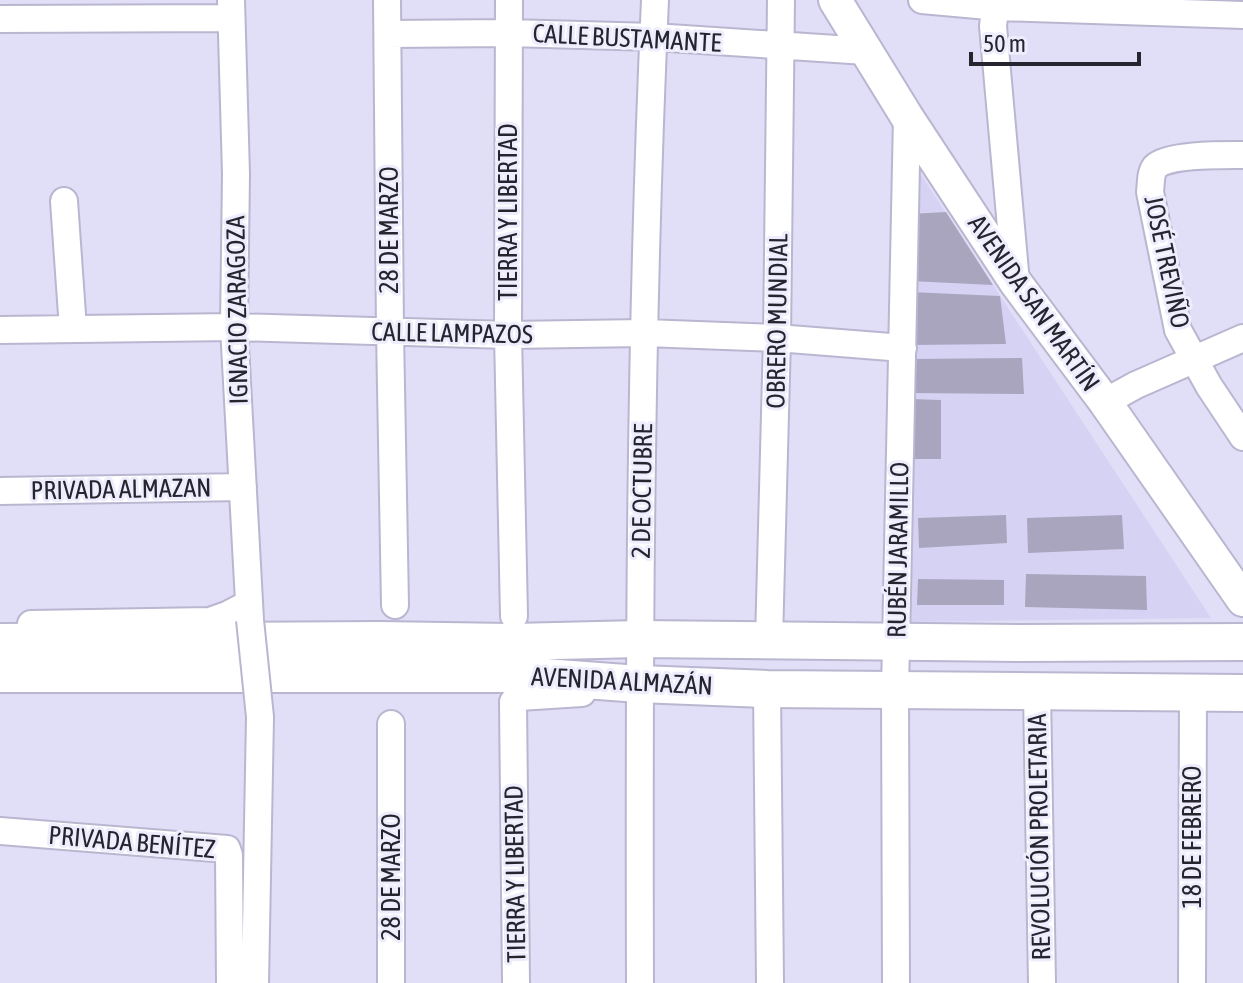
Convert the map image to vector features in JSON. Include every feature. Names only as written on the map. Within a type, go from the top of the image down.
[{"type":"main road","name":"AVENIDA ALMAZÁN","points":[[0,642],[514,642],[639,639],[1243,642]]},
{"type":"main road","name":"AVENIDA ALMAZÁN","points":[[0,674],[504,674],[639,687],[1243,693]]},
{"type":"street","name":"28 DE MARZO","points":[[387,0],[395,605]]},
{"type":"street","name":"TIERRA Y LIBERTAD","points":[[509,0],[508,335],[514,616]]},
{"type":"street","name":"2 DE OCTUBRE","points":[[640,983],[639,639],[655,0]]},
{"type":"street","name":"OBRERO MUNDIAL","points":[[769,641],[781,0]]},
{"type":"street","name":"AVENIDA SAN MARTÍN","points":[[835,0],[1016,283],[1105,402],[1243,600]]},
{"type":"street","points":[[922,0],[1200,7],[1243,15]]},
{"type":"street","points":[[1001,3],[993,26],[1016,283]]},
{"type":"street","points":[[0,19],[231,9]]},
{"type":"street","name":"IGNACIO ZARAGOZA","points":[[231,9],[236,174],[234,327],[249,612],[260,717],[255,983]]},
{"type":"street","name":"CALLE BUSTAMANTE","points":[[388,34],[654,37],[866,51]]},
{"type":"street","name":"RUBÉN JARAMILLO","points":[[896,983],[895,691],[907,117]]},
{"type":"street","name":"JOSÉ TREVIÑO","points":[[1243,155],[1177,159],[1156,166],[1150,192],[1178,330],[1209,386],[1243,437]]},
{"type":"street","points":[[64,201],[73,329]]},
{"type":"street","name":"CALLE LAMPAZOS","points":[[0,330],[234,327],[508,335],[645,333],[777,338],[903,348]]},
{"type":"street","points":[[1105,402],[1243,338]]},
{"type":"street","name":"PRIVADA ALMAZAN","points":[[0,491],[243,487]]},
{"type":"street","points":[[0,625],[210,621],[249,612]]},
{"type":"street","name":"TIERRA Y LIBERTAD","points":[[516,983],[513,702],[519,697],[639,687]]},
{"type":"street","points":[[767,689],[770,983]]},
{"type":"street","name":"REVOLUCIÓN PROLETARIA","points":[[1037,692],[1042,983]]},
{"type":"street","name":"18 DE FEBRERO","points":[[1192,983],[1193,692]]},
{"type":"street","name":"28 DE MARZO","points":[[391,724],[391,983]]},
{"type":"street","name":"PRIVADA BENÍTEZ","points":[[0,831],[227,849],[230,983]]},
{"type":"shaded area","points":[[910,158],[993,285],[1211,618],[911,622]]},
{"type":"building","points":[[946,212],[993,285],[910,281],[910,214]]},
{"type":"building","points":[[910,292],[1000,296],[1006,344],[910,345]]},
{"type":"building","points":[[1022,358],[1024,394],[910,393],[911,359]]},
{"type":"building","points":[[911,399],[941,400],[941,459],[910,459]]},
{"type":"building","points":[[1006,515],[1007,543],[919,548],[918,518]]},
{"type":"building","points":[[1122,515],[1124,549],[1028,553],[1027,518]]},
{"type":"building","points":[[1026,574],[1146,576],[1147,610],[1025,607]]},
{"type":"building","points":[[918,579],[1004,580],[1004,605],[917,605]]}]
